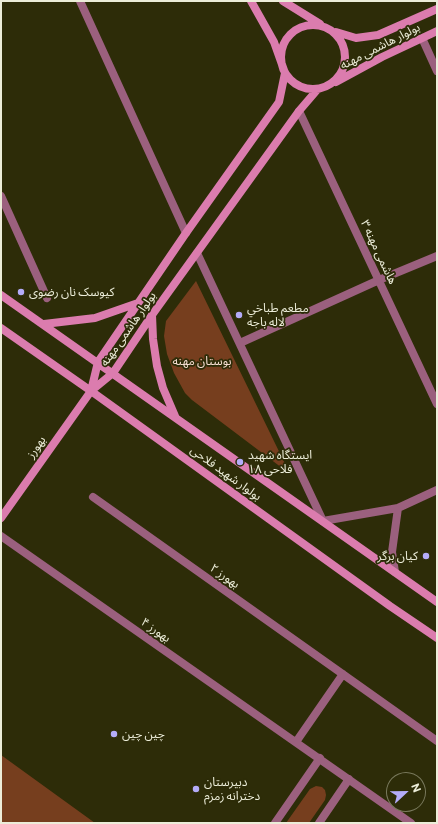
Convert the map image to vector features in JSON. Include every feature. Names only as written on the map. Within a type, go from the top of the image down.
[{"type":"street","points":[[80,1],[186,232]]},
{"type":"street","points":[[251,1],[274,42],[284,73],[298,86],[317,90],[334,83],[345,68],[346,49],[336,32],[283,1]]},
{"type":"street","name":"بولوار هاشمی مهنه","points":[[336,32],[356,38],[378,35],[437,9]]},
{"type":"street","points":[[284,73],[280,55],[287,37],[301,26],[320,24]]},
{"type":"street","name":"بولوار هاشمی مهنه","points":[[334,83],[382,57],[437,31]]},
{"type":"street","points":[[422,38],[437,71]]},
{"type":"street","name":"بولوار هاشمی مهنه","points":[[91,391],[98,362],[186,232],[279,102],[284,73]]},
{"type":"street","name":"بولوار هاشمی مهنه","points":[[91,391],[113,373],[152,315],[299,111],[317,90]]},
{"type":"street","name":"هاشمی مهنه ۳","points":[[299,111],[437,404]]},
{"type":"street","points":[[1,196],[47,298]]},
{"type":"street","points":[[197,253],[323,521],[398,508],[437,490]]},
{"type":"street","points":[[240,343],[379,280],[437,256]]},
{"type":"street","name":"بولوار شهید فلاحی","points":[[1,295],[437,602]]},
{"type":"street","points":[[44,324],[95,318],[138,303]]},
{"type":"street","points":[[152,315],[153,339],[157,366],[176,417]]},
{"type":"street","name":"بولوار شهید فلاحی","points":[[1,328],[377,597],[437,638]]},
{"type":"street","name":"بهورز","points":[[1,518],[91,391]]},
{"type":"street","name":"بهورز ۲","points":[[93,497],[437,740]]},
{"type":"street","points":[[395,572],[392,552],[398,508]]},
{"type":"street","name":"بهورز ۴","points":[[1,536],[411,823]]},
{"type":"street","points":[[296,742],[342,674]]},
{"type":"street","points":[[274,823],[320,758]]},
{"type":"street","points":[[319,823],[350,780]]},
{"type":"green space","name":"بوستان مهنه","points":[[196,281],[290,474],[192,400],[185,393],[174,373],[167,354],[164,336],[166,321]]},
{"type":"green space","points":[[1,755],[95,823],[1,823]]},
{"type":"green space","points":[[316,786],[322,787],[325,790],[326,795],[325,800],[309,823],[286,823],[310,789]]},
{"type":"place","name":"کیوسک نان رضوی","points":[[21,292]]},
{"type":"place","name":"مطعم طباخي لاله باجه","points":[[239,315]]},
{"type":"place","name":"ایستگاه شهید فلاحی ۱۸","points":[[240,462]]},
{"type":"place","name":"کیان برگر","points":[[426,556]]},
{"type":"place","name":"چین چین","points":[[114,734]]},
{"type":"place","name":"دبیرستان دخترانه زمزم","points":[[196,789]]}]
